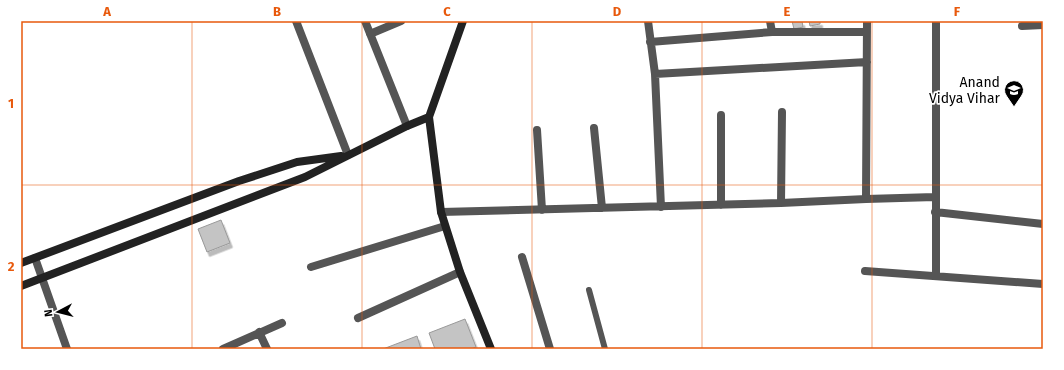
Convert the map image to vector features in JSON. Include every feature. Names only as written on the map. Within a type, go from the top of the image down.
[{"type":"street","points":[[296,21],[348,155]]},
{"type":"street","points":[[365,21],[407,126]]},
{"type":"street","points":[[370,34],[401,21]]},
{"type":"street","points":[[463,21],[429,117],[440,212],[460,272],[491,349]]},
{"type":"street","points":[[648,21],[655,74],[662,207]]},
{"type":"street","points":[[770,21],[772,32]]},
{"type":"street","points":[[866,199],[867,21]]},
{"type":"street","points":[[936,21],[936,276]]},
{"type":"street","points":[[1022,26],[1043,25]]},
{"type":"street","points":[[650,42],[772,32],[867,32]]},
{"type":"street","points":[[655,74],[867,62]]},
{"type":"street","points":[[781,204],[782,112]]},
{"type":"street","points":[[721,115],[721,205]]},
{"type":"street","points":[[21,286],[305,177],[407,126],[429,117]]},
{"type":"street","points":[[594,128],[602,208]]},
{"type":"street","points":[[537,130],[542,210]]},
{"type":"street","points":[[21,263],[239,180],[297,162],[348,155]]},
{"type":"street","points":[[440,212],[781,204],[866,199],[935,198]]},
{"type":"street","points":[[935,212],[1043,224]]},
{"type":"street","points":[[311,267],[445,226]]},
{"type":"street","points":[[522,257],[550,349]]},
{"type":"street","points":[[36,258],[66,347],[58,349]]},
{"type":"street","points":[[865,271],[1043,284]]},
{"type":"street","points":[[358,318],[460,272]]},
{"type":"street","points":[[223,349],[282,323]]},
{"type":"street","points":[[259,332],[267,349]]},
{"type":"lane","points":[[589,290],[605,349]]},
{"type":"building","points":[[792,21],[802,21],[803,27],[794,29]]},
{"type":"building","points":[[809,21],[820,21],[820,24],[810,26]]},
{"type":"building","points":[[221,220],[230,243],[207,252],[198,229]]},
{"type":"building","points":[[465,319],[476,347],[471,349],[435,349],[429,333]]},
{"type":"building","points":[[417,336],[421,349],[383,349]]},
{"type":"place","name":"Anand Vidya Vihar","points":[[1014,107]]}]
